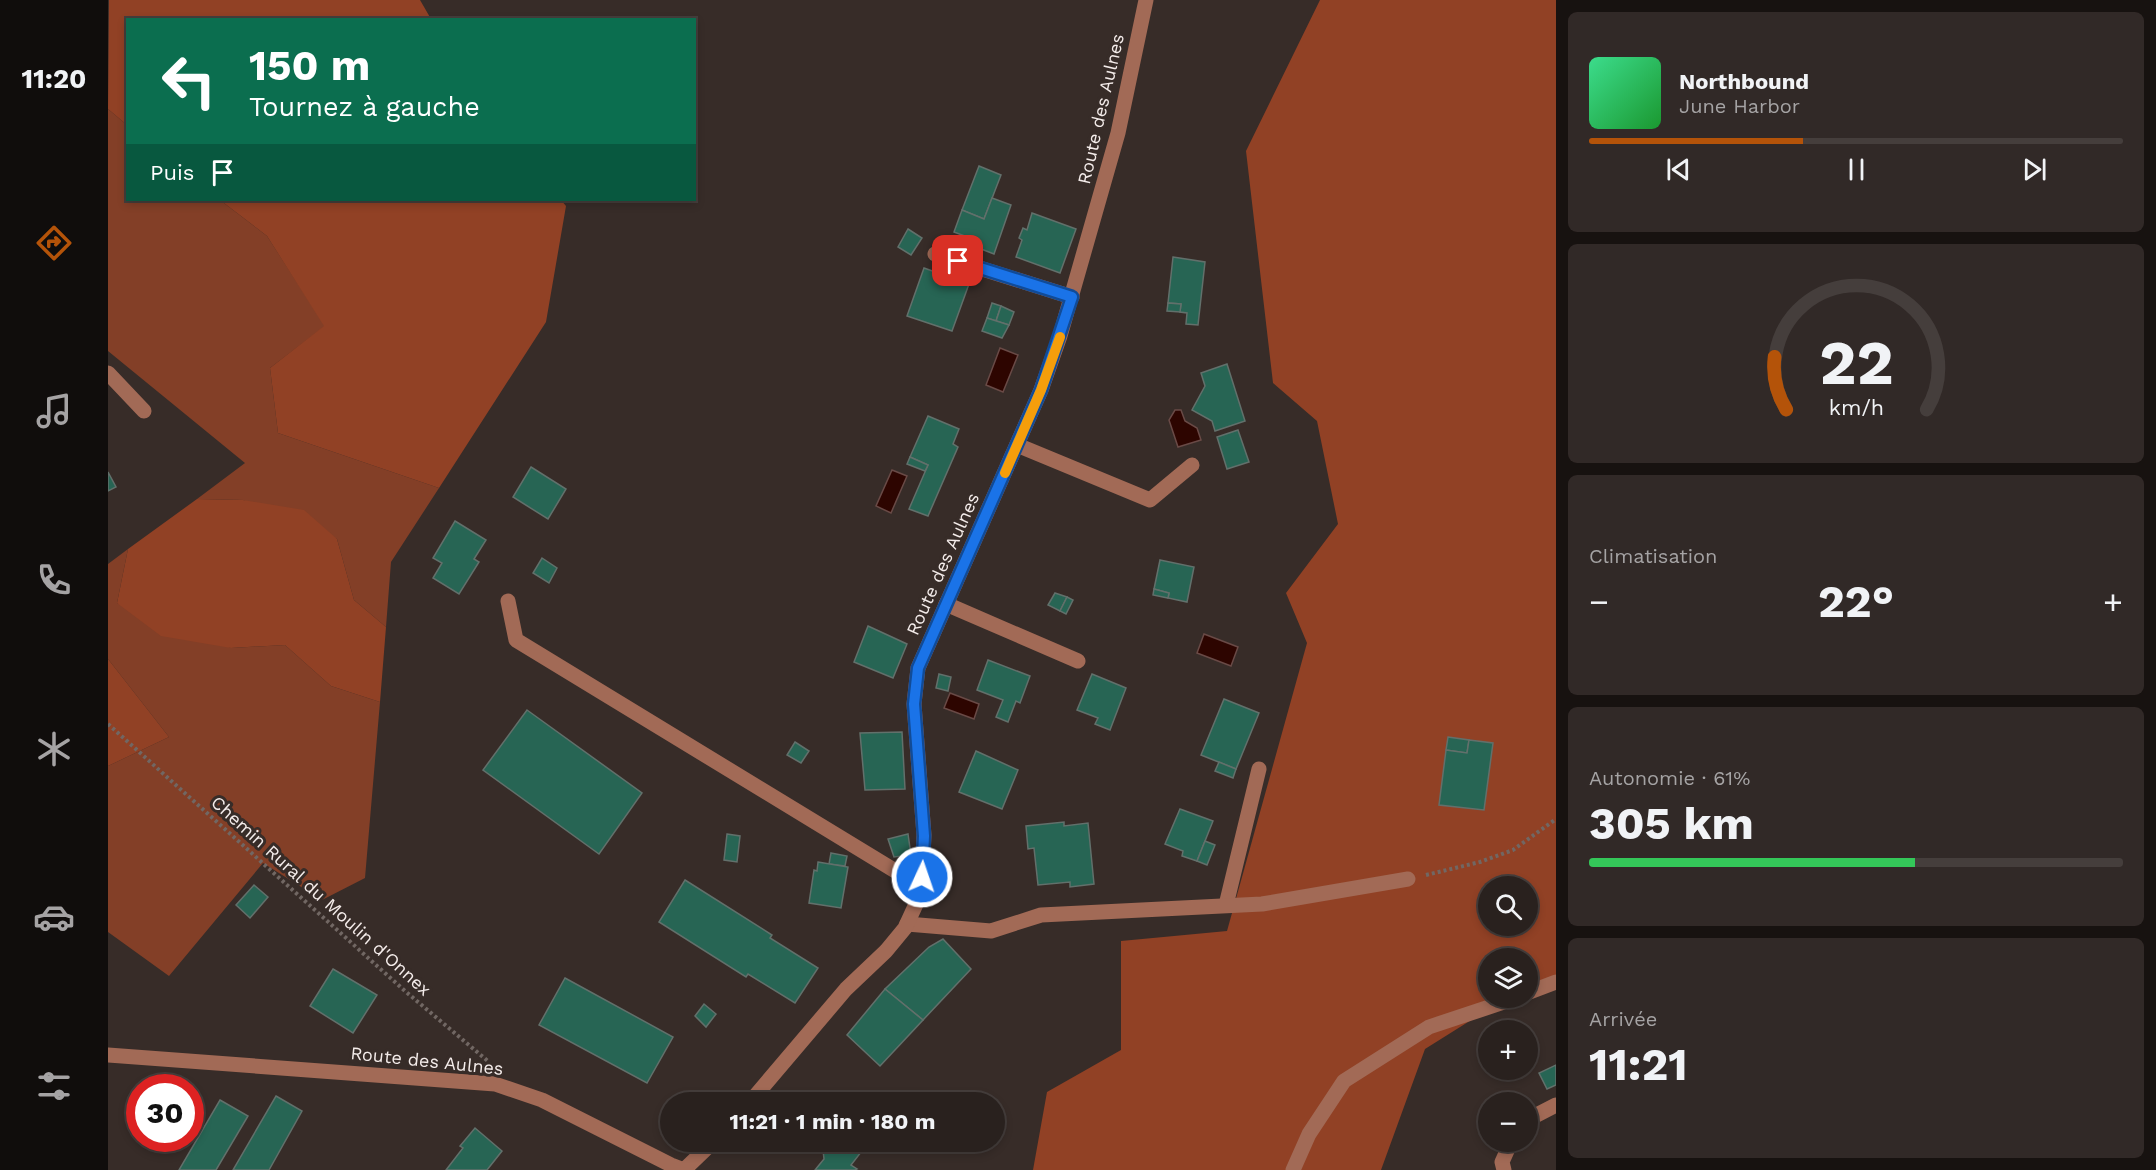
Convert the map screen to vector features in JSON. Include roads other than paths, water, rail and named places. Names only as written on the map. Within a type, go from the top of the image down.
[{"type":"street","name":"Route des Aulnes","points":[[758,1092],[846,989],[886,951],[907,924],[917,902],[924,836],[914,704],[918,668],[1041,390],[1072,297],[1118,133],[1146,0]]},
{"type":"street","points":[[935,254],[1072,297]]},
{"type":"street","points":[[108,373],[144,411]]},
{"type":"street","points":[[1017,445],[1150,500],[1192,465]]},
{"type":"street","points":[[508,601],[516,640],[920,886]]},
{"type":"street","points":[[946,604],[1078,661]]},
{"type":"street","points":[[1227,905],[1259,769]]},
{"type":"street","points":[[907,924],[991,931],[1041,915],[1262,903],[1408,879]]},
{"type":"street","points":[[1538,989],[1556,982]]},
{"type":"street","points":[[1293,1170],[1309,1134],[1344,1081],[1429,1026],[1485,1008]]},
{"type":"street","name":"Route des Aulnes","points":[[108,1055],[495,1084],[542,1100],[684,1170],[703,1152]]},
{"type":"street","points":[[1538,1114],[1556,1105]]},
{"type":"street","points":[[1504,1170],[1502,1162],[1506,1152]]}]
